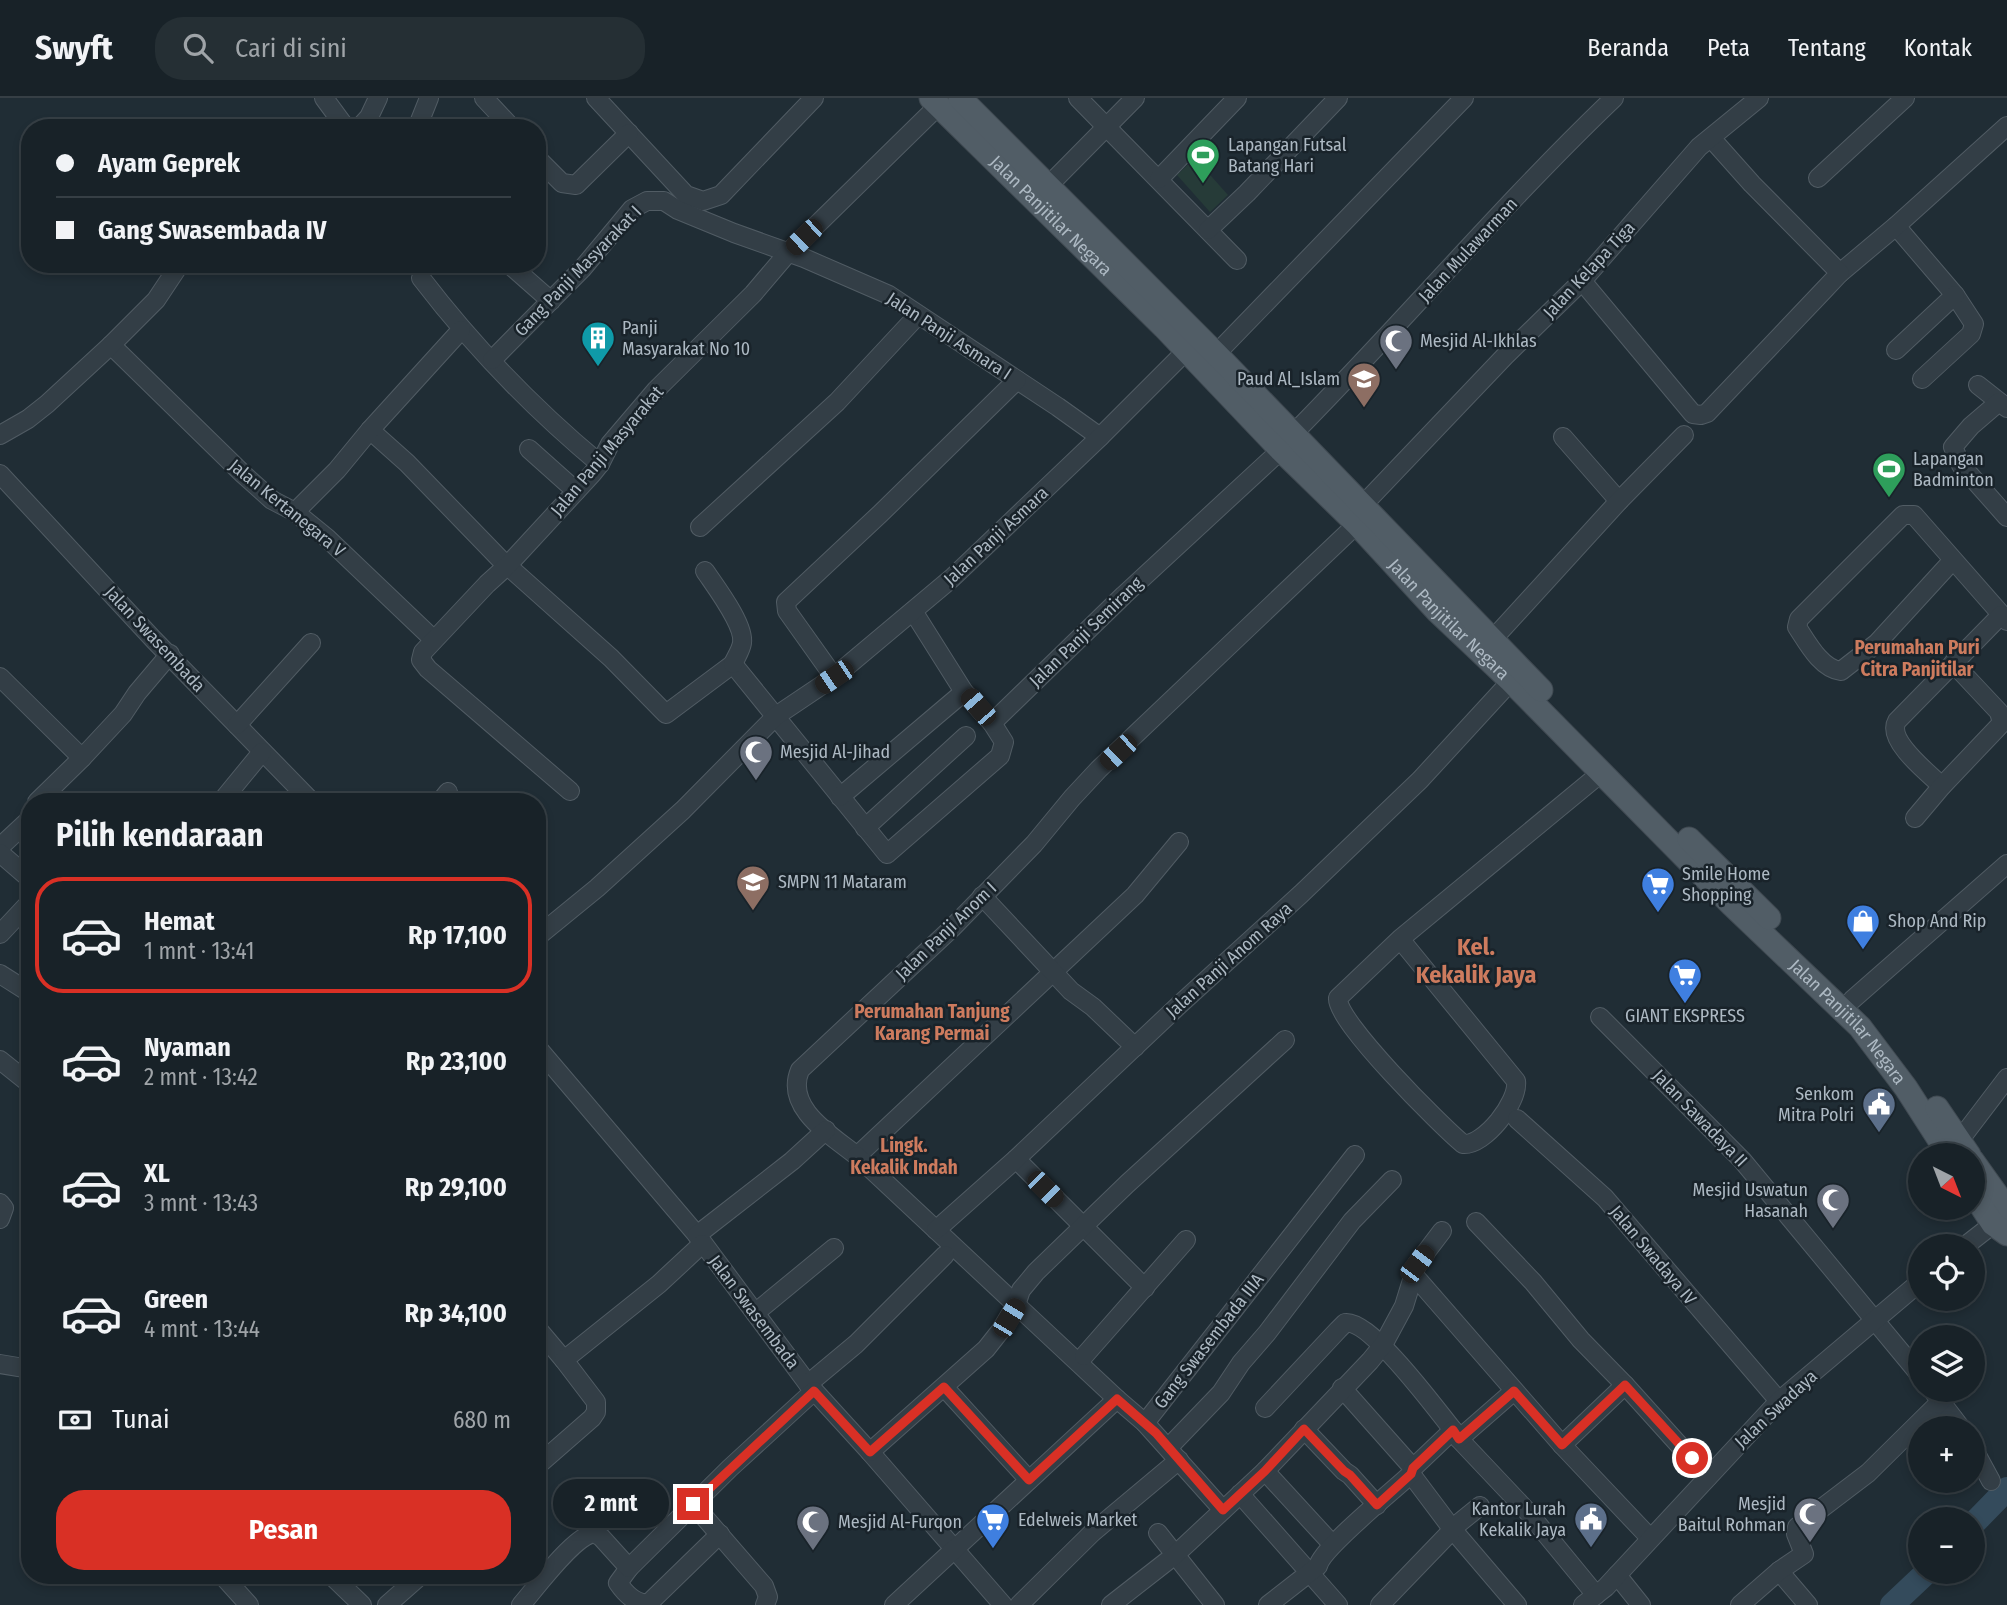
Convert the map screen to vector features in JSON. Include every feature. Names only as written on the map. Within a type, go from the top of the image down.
[{"type":"main road","points":[[943,101],[1049,185],[1193,344],[1216,354],[1287,442]]},
{"type":"main road","name":"Jalan Panjitilar Negara","points":[[943,101],[1036,199],[1193,344],[1360,515],[1438,612],[1511,681],[1601,773],[1680,841],[1860,1027],[1906,1088],[1953,1143]]},
{"type":"main road","points":[[1360,515],[1493,639],[1680,841],[1852,1000],[1908,1065],[1955,1143]]},
{"type":"main road","points":[[1985,1184],[2004,1220]]},
{"type":"main road","points":[[1985,1203],[2004,1220]]},
{"type":"street","points":[[324,98],[339,119]]},
{"type":"street","points":[[367,119],[378,98]]},
{"type":"street","points":[[421,119],[429,98]]},
{"type":"street","points":[[484,98],[504,119]]},
{"type":"street","points":[[596,98],[686,195],[699,200],[720,195],[814,98]]},
{"type":"street","points":[[1078,98],[1237,260]]},
{"type":"street","points":[[1049,185],[1135,98]]},
{"type":"street","points":[[1159,179],[1237,98]]},
{"type":"street","points":[[1208,230],[1338,98]]},
{"type":"street","points":[[1216,354],[1464,98]]},
{"type":"street","name":"Jalan Mulawarman","points":[[1287,442],[1498,216],[1614,98]]},
{"type":"street","name":"Jalan Kelapa Tiga","points":[[1136,734],[1360,515],[1505,356],[1582,281],[1699,147],[1759,98]]},
{"type":"street","points":[[1818,178],[1904,98]]},
{"type":"street","name":"Jalan Panji Masyarakat","points":[[433,639],[508,565],[576,491],[600,464],[610,444],[656,390],[753,294],[787,254],[943,101]]},
{"type":"street","points":[[1582,281],[1693,414],[1707,413],[1840,273],[2007,126]]},
{"type":"street","points":[[546,167],[562,183],[576,185],[629,132]]},
{"type":"street","points":[[1711,138],[1752,184],[1840,273]]},
{"type":"street","name":"Gang Panji Masyarakat I","points":[[492,359],[582,270],[632,209],[647,201],[670,203],[678,210],[787,254]]},
{"type":"street","points":[[1896,226],[1973,320],[1973,330],[1922,379]]},
{"type":"street","name":"Jalan Panji Asmara I","points":[[787,254],[804,258],[890,295],[1100,437]]},
{"type":"street","points":[[0,435],[38,411],[111,345],[156,300],[174,273]]},
{"type":"street","points":[[519,273],[551,301]]},
{"type":"street","points":[[421,278],[461,330],[548,419],[600,464]]},
{"type":"street","points":[[1896,350],[1955,295]]},
{"type":"street","points":[[700,527],[837,402],[918,315]]},
{"type":"street","points":[[295,512],[337,470],[461,330]]},
{"type":"street","name":"Jalan Panji Asmara","points":[[546,930],[597,888],[683,810],[776,716],[834,677],[952,578],[1193,344]]},
{"type":"street","name":"Jalan Kertanegara V","points":[[111,345],[243,474],[272,500],[295,512],[327,538],[433,639]]},
{"type":"street","points":[[834,677],[787,611],[786,602],[1017,380]]},
{"type":"street","points":[[1978,385],[2003,405],[1971,426],[1953,447],[1961,465],[2007,517]]},
{"type":"street","points":[[370,430],[407,463],[500,559],[646,691],[666,714],[733,664],[742,645],[742,637],[734,617],[705,571]]},
{"type":"street","points":[[1493,639],[1619,501],[1684,435]]},
{"type":"street","points":[[1563,437],[1619,501]]},
{"type":"street","name":"Jalan Panji Semirang","points":[[992,723],[1287,442]]},
{"type":"street","points":[[529,449],[576,491]]},
{"type":"street","name":"Jalan Swasembada","points":[[0,474],[303,793]]},
{"type":"street","points":[[1942,786],[1906,751],[1893,727],[1953,663],[2004,618],[1914,515],[1903,515],[1799,619],[1797,627],[1822,661],[1833,670],[1841,671],[1877,643],[1953,560]]},
{"type":"street","points":[[733,664],[887,855],[1000,756],[1004,742],[992,723],[964,692],[913,611]]},
{"type":"street","points":[[433,639],[421,656],[428,669],[570,791]]},
{"type":"street","points":[[237,725],[311,643]]},
{"type":"street","points":[[46,793],[123,714],[170,654]]},
{"type":"street","points":[[1915,818],[1999,728],[2002,721],[1999,712],[1953,663]]},
{"type":"street","points":[[0,677],[82,758]]},
{"type":"street","name":"Jalan Panji Anom Raya","points":[[936,1230],[1301,894],[1420,780],[1511,681]]},
{"type":"street","points":[[840,797],[964,692]]},
{"type":"street","name":"Jalan Panji Anom I","points":[[1016,1306],[857,1156],[813,1119],[797,1097],[796,1079],[800,1070],[952,928],[1051,826],[1099,769],[1136,734]]},
{"type":"street","points":[[865,828],[966,736]]},
{"type":"street","points":[[228,793],[262,752]]},
{"type":"street","points":[[1400,939],[1514,1077],[1516,1092],[1507,1108],[1477,1143],[1463,1144],[1458,1140],[1360,1037],[1339,1009],[1338,998],[1400,939],[1601,773]]},
{"type":"street","points":[[0,847],[21,827]]},
{"type":"street","points":[[857,1156],[1135,895],[1178,842]]},
{"type":"street","points":[[0,853],[21,870]]},
{"type":"street","points":[[1852,1000],[2007,864]]},
{"type":"street","points":[[982,896],[1079,999],[1093,1007],[1135,1047]]},
{"type":"street","points":[[0,934],[21,912]]},
{"type":"street","points":[[2,981],[21,989]]},
{"type":"street","name":"Jalan Sawadaya II","points":[[1600,1017],[1742,1160],[1908,1360]]},
{"type":"street","points":[[870,1452],[986,1349],[1016,1306],[1025,1284],[1082,1226],[1285,1040]]},
{"type":"street","name":"Jalan Swasembada","points":[[546,1057],[700,1240],[811,1388],[1003,1605]]},
{"type":"street","points":[[0,1060],[21,1077]]},
{"type":"street","points":[[1964,1143],[2007,1078]]},
{"type":"street","name":"Jalan Swadaya IV","points":[[1517,1119],[1605,1198],[1779,1401]]},
{"type":"street","points":[[564,1360],[659,1284],[700,1240],[826,1130]]},
{"type":"street","name":"Gang Swasembada IIIA","points":[[1016,1306],[1145,1423],[1355,1155]]},
{"type":"street","points":[[1016,1159],[1146,1287]]},
{"type":"street","points":[[1019,1605],[1174,1453],[1352,1220],[1392,1180]]},
{"type":"street","points":[[1983,1234],[2004,1220]]},
{"type":"street","points":[[1476,1222],[1708,1476]]},
{"type":"street","points":[[1111,1605],[1175,1555],[1265,1471],[1383,1345],[1404,1306],[1417,1264],[1443,1231]]},
{"type":"street","points":[[1083,1356],[1186,1240]]},
{"type":"street","points":[[755,1313],[834,1248]]},
{"type":"street","points":[[720,1534],[649,1603],[637,1603],[618,1583],[629,1568],[945,1255]]},
{"type":"street","points":[[1413,1275],[1562,1445],[1650,1538]]},
{"type":"street","name":"Jalan Swadaya","points":[[1590,1600],[1617,1575],[1779,1401],[1908,1293]]},
{"type":"street","points":[[1265,1408],[1345,1323],[1362,1327],[1383,1345],[1456,1434],[1527,1511],[1590,1600]]},
{"type":"street","points":[[546,1339],[596,1402],[596,1412],[592,1418],[546,1457]]},
{"type":"street","points":[[0,1364],[21,1368]]},
{"type":"street","points":[[1562,1445],[1625,1385]]},
{"type":"street","points":[[944,1387],[1029,1480]]},
{"type":"street","points":[[1342,1388],[1412,1471],[1453,1530],[1517,1605]]},
{"type":"street","points":[[1268,1605],[1318,1566],[1319,1560],[1332,1544],[1412,1471],[1514,1391]]},
{"type":"street","points":[[894,1605],[1117,1399]]},
{"type":"street","points":[[1740,1605],[1805,1552],[1796,1534],[1797,1527],[1868,1473],[1930,1402]]},
{"type":"street","points":[[1941,1402],[1952,1416]]},
{"type":"street","points":[[1145,1423],[1223,1510]]},
{"type":"street","points":[[1304,1429],[1377,1505]]},
{"type":"street","points":[[1985,1470],[1991,1481]]},
{"type":"street","points":[[1265,1471],[1332,1544]]},
{"type":"street","points":[[1240,1494],[1338,1605]]},
{"type":"street","points":[[693,1504],[764,1586],[768,1597],[765,1605]]},
{"type":"street","points":[[1380,1605],[1480,1506]]},
{"type":"street","points":[[546,1575],[590,1534],[601,1537],[629,1568]]},
{"type":"street","points":[[1158,1534],[1215,1605]]},
{"type":"street","points":[[1779,1571],[1808,1605]]},
{"type":"street","points":[[1617,1575],[1641,1605]]},
{"type":"street","points":[[230,1584],[249,1605]]},
{"type":"street","points":[[340,1584],[362,1605]]},
{"type":"street","points":[[521,1605],[538,1584]]},
{"type":"street","points":[[387,1605],[409,1599]]},
{"type":"green space","name":"Lapangan Futsal Batang Hari","points":[[1195,158],[1228,195],[1210,212],[1177,175]]},
{"type":"waterway","points":[[1985,1512],[2007,1489]]},
{"type":"waterway","points":[[1892,1605],[1914,1584]]},
{"type":"place","name":"Lapangan Futsal Batang Hari","points":[[1203,185]]},
{"type":"place","name":"Panji Masyarakat No 10","points":[[598,368]]},
{"type":"place","name":"Mesjid Al-Ikhlas","points":[[1396,371]]},
{"type":"place","name":"Paud Al_Islam","points":[[1364,409]]},
{"type":"place","name":"Lapangan Badminton","points":[[1889,499]]},
{"type":"place","name":"Mesjid Al-Jihad","points":[[756,782]]},
{"type":"place","name":"SMPN 11 Mataram","points":[[753,912]]},
{"type":"place","name":"Smile Home Shopping","points":[[1658,914]]},
{"type":"place","name":"Shop And Rip","points":[[1863,951]]},
{"type":"place","name":"GIANT EKSPRESS","points":[[1685,1005]]},
{"type":"place","name":"Senkom Mitra Polri","points":[[1879,1134]]},
{"type":"place","name":"Mesjid Uswatun Hasanah","points":[[1833,1230]]},
{"type":"place","name":"Mesjid Baitul Rohman","points":[[1810,1544]]},
{"type":"place","name":"Kantor Lurah Kekalik Jaya","points":[[1591,1549]]},
{"type":"place","name":"Edelweis Market","points":[[993,1550]]},
{"type":"place","name":"Mesjid Al-Furqon","points":[[813,1552]]},
{"type":"district","name":"Perumahan Puri Citra Panjitilar","points":[[1917,658]]},
{"type":"district","name":"Kel. Kekalik Jaya","points":[[1476,961]]},
{"type":"district","name":"Perumahan Tanjung Karang Permai","points":[[932,1022]]},
{"type":"district","name":"Lingk. Kekalik Indah","points":[[904,1156]]},
{"type":"route","points":[[693,1504],[814,1391],[870,1452],[944,1387],[1029,1480],[1117,1399],[1156,1433],[1223,1510],[1265,1471],[1304,1429],[1377,1505],[1453,1430],[1459,1439],[1514,1391],[1562,1445],[1625,1385],[1692,1458]]}]
